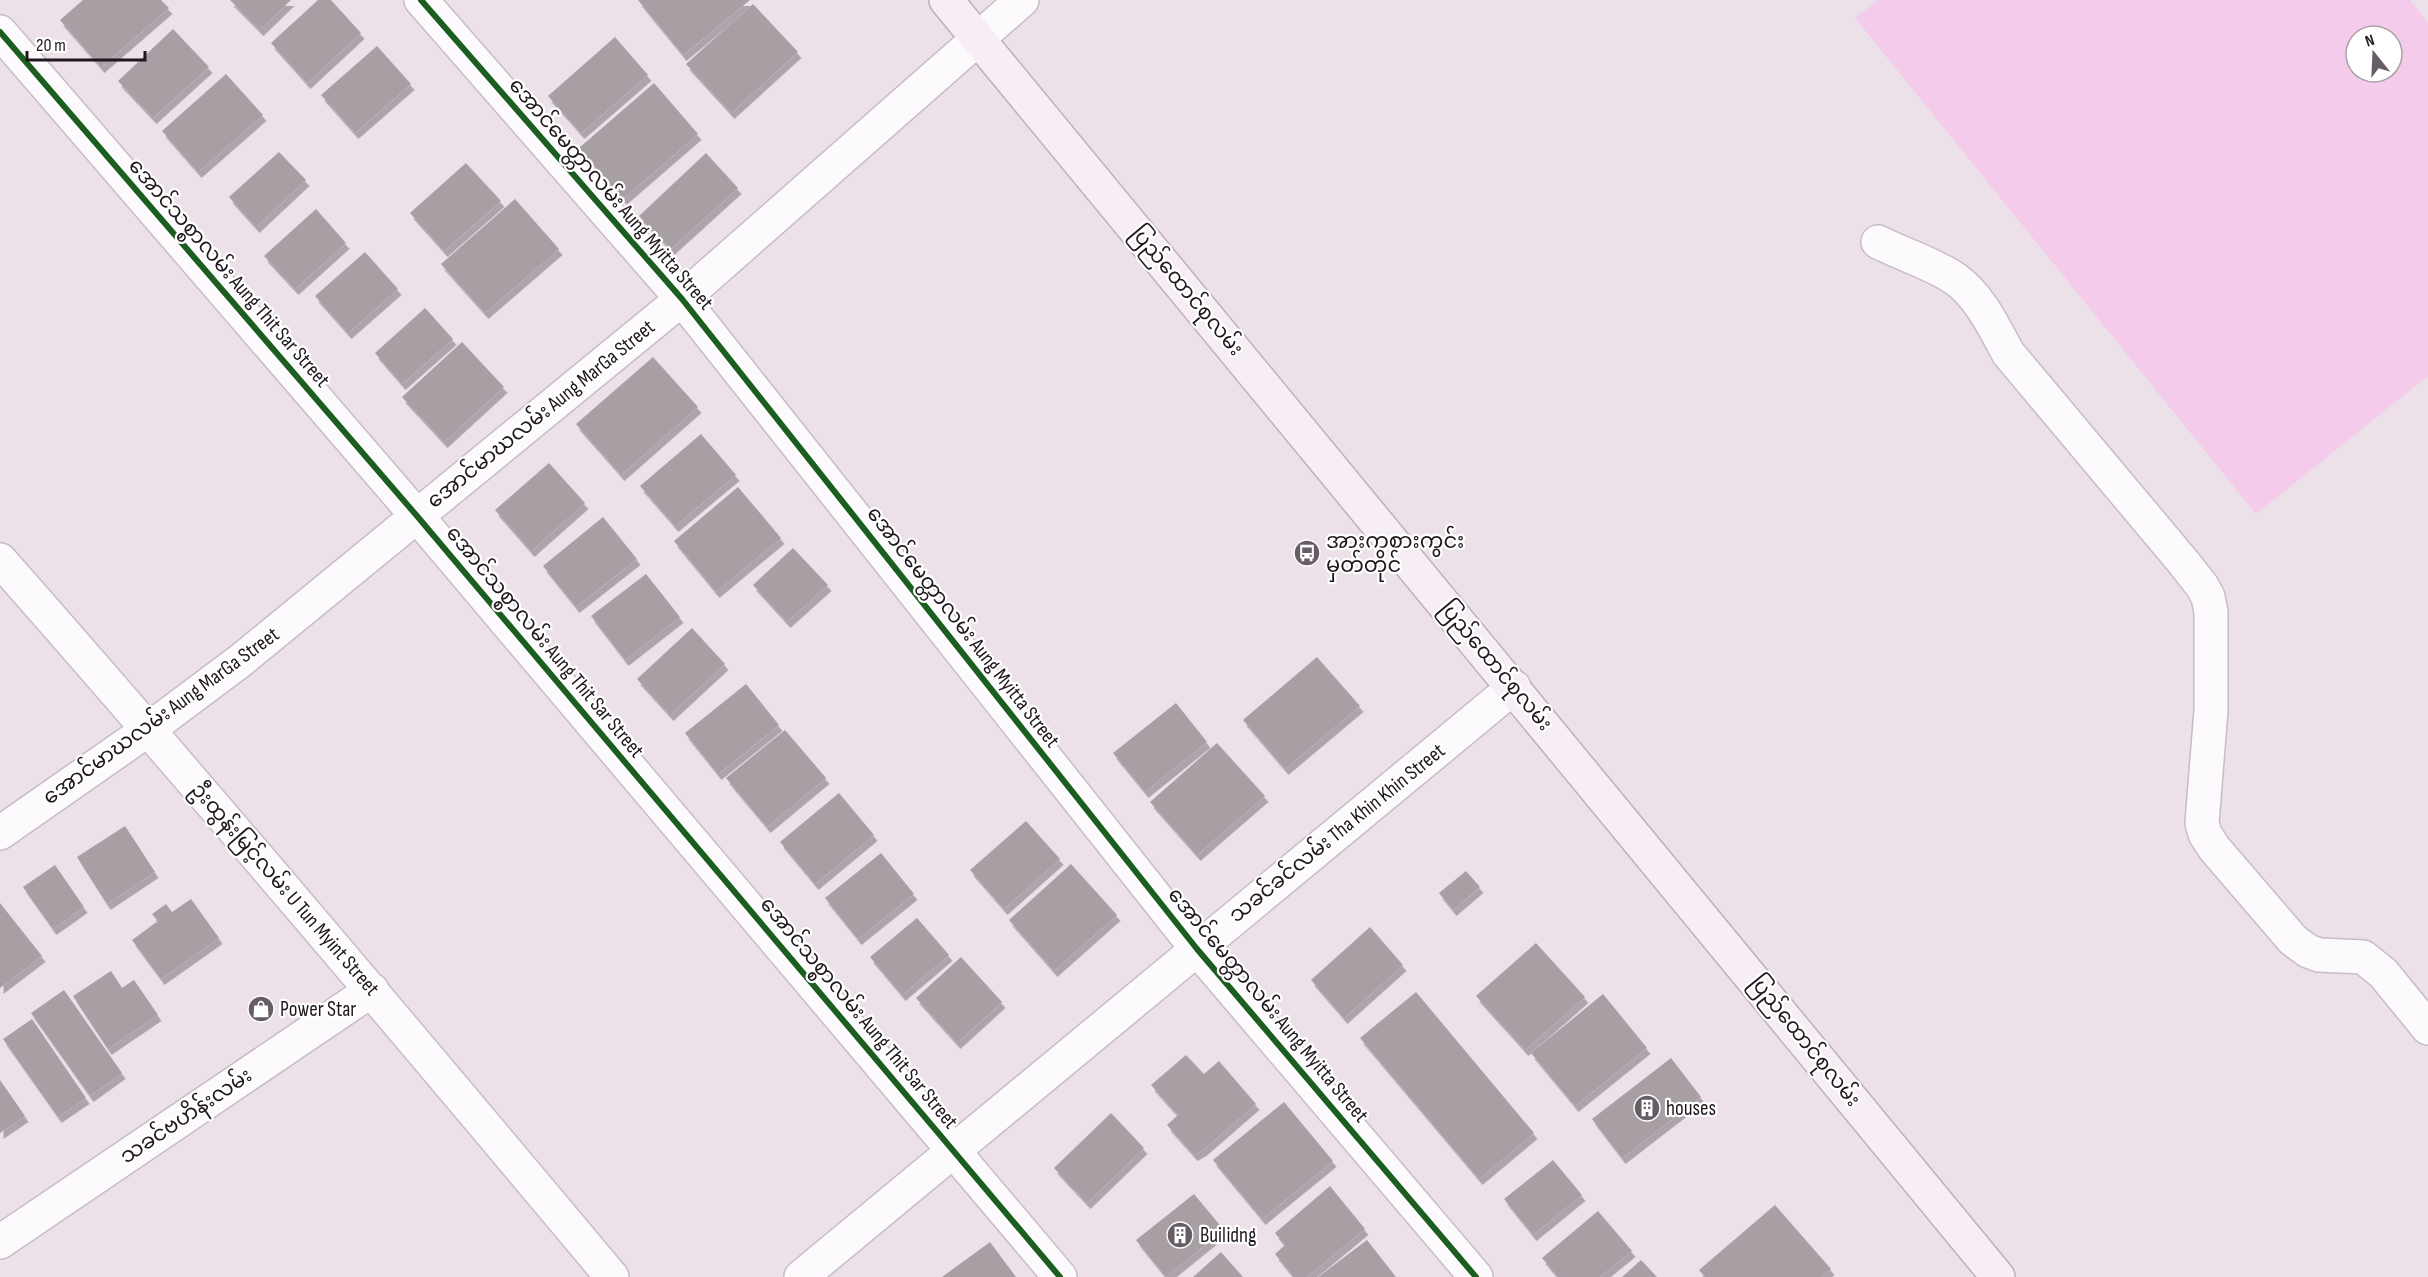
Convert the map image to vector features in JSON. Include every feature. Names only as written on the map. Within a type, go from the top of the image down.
[{"type":"main road","name":"ပြည်ထောင်စုလမ်း","points":[[946,0],[1998,1277]]},
{"type":"street","name":"အောင်မေတ္တာလမ်း Aung Myitta Street","points":[[422,0],[682,299],[1197,949],[1476,1277]]},
{"type":"street","name":"အောင်မာဃလမ်း Aung MarGa Street","points":[[0,833],[149,729],[240,661],[682,299],[1022,0]]},
{"type":"street","name":"အောင်သစ္စာလမ်း Aung Thit Sar Street","points":[[0,33],[417,516],[1060,1277]]},
{"type":"street","points":[[1878,242],[1954,278],[1970,294],[1986,315],[2008,353],[2184,563],[2208,597],[2211,612],[2211,710],[2202,823],[2205,834],[2214,848],[2293,940],[2308,951],[2319,955],[2363,957],[2383,973],[2428,1028]]},
{"type":"street","name":"ဦးထွန်းမြင့်လမ်း U Tun Myint Street","points":[[0,560],[149,729],[372,990],[612,1277]]},
{"type":"street","name":"သခင်ခင်လမ်း Tha Khin Khin Street","points":[[801,1277],[1514,687]]},
{"type":"street","name":"သခင်ဗဟိန်းလမ်း","points":[[0,1242],[372,990]]},
{"type":"shaded area","points":[[1878,0],[2410,0],[2428,23],[2428,376],[2256,514],[1855,18]]},
{"type":"building","points":[[83,0],[161,0],[169,8],[101,67],[60,20]]},
{"type":"building","points":[[230,0],[291,0],[260,30]]},
{"type":"building","points":[[318,0],[331,0],[361,33],[307,83],[271,43]]},
{"type":"building","points":[[638,0],[750,0],[683,55]]},
{"type":"building","points":[[753,4],[798,52],[731,113],[686,64]]},
{"type":"building","points":[[173,29],[209,67],[153,118],[118,81]]},
{"type":"building","points":[[615,37],[648,75],[581,133],[548,96]]},
{"type":"building","points":[[377,46],[411,84],[355,133],[321,95]]},
{"type":"building","points":[[226,74],[263,115],[198,172],[162,131]]},
{"type":"building","points":[[654,83],[698,134],[623,199],[579,148]]},
{"type":"building","points":[[279,152],[306,180],[256,227],[229,197]]},
{"type":"building","points":[[706,153],[738,188],[671,249],[639,216]]},
{"type":"building","points":[[466,163],[501,201],[444,251],[410,213]]},
{"type":"building","points":[[515,199],[559,249],[485,313],[441,264]]},
{"type":"building","points":[[316,209],[346,243],[295,289],[264,256]]},
{"type":"building","points":[[365,252],[398,289],[348,333],[315,296]]},
{"type":"building","points":[[425,308],[453,339],[402,384],[375,353]]},
{"type":"building","points":[[462,342],[504,387],[444,442],[402,397]]},
{"type":"building","points":[[653,357],[698,407],[621,475],[576,424]]},
{"type":"building","points":[[701,434],[736,475],[675,526],[640,486]]},
{"type":"building","points":[[549,463],[585,503],[531,551],[495,510]]},
{"type":"building","points":[[738,487],[781,538],[716,592],[674,541]]},
{"type":"building","points":[[603,517],[637,559],[576,607],[543,566]]},
{"type":"building","points":[[793,548],[828,585],[787,622],[753,585]]},
{"type":"building","points":[[646,574],[680,617],[625,660],[591,616]]},
{"type":"building","points":[[692,628],[725,664],[670,715],[637,679]]},
{"type":"building","points":[[1317,657],[1360,706],[1285,769],[1243,720]]},
{"type":"building","points":[[746,684],[779,725],[718,774],[685,733]]},
{"type":"building","points":[[1176,703],[1207,742],[1145,792],[1113,753]]},
{"type":"building","points":[[785,730],[826,778],[767,827],[726,778]]},
{"type":"building","points":[[1217,743],[1265,796],[1197,855],[1150,802]]},
{"type":"building","points":[[839,793],[874,835],[815,884],[780,842]]},
{"type":"building","points":[[1026,821],[1060,859],[1004,909],[970,870]]},
{"type":"building","points":[[125,826],[155,872],[107,904],[77,857]]},
{"type":"building","points":[[881,853],[914,894],[858,939],[825,898]]},
{"type":"building","points":[[1071,864],[1117,915],[1054,971],[1009,920]]},
{"type":"building","points":[[55,865],[84,907],[53,929],[23,887]]},
{"type":"building","points":[[1466,871],[1480,887],[1453,910],[1439,893]]},
{"type":"building","points":[[191,899],[219,938],[161,979],[132,940],[158,921],[152,914],[166,904],[172,912]]},
{"type":"building","points":[[0,903],[42,956],[0,988]]},
{"type":"building","points":[[917,918],[949,955],[902,995],[870,957]]},
{"type":"building","points":[[1370,927],[1403,965],[1344,1018],[1311,980]]},
{"type":"building","points":[[1536,943],[1585,997],[1525,1050],[1476,996]]},
{"type":"building","points":[[961,957],[1002,1002],[957,1043],[916,998]]},
{"type":"building","points":[[111,971],[122,988],[134,980],[158,1015],[108,1049],[73,996]]},
{"type":"building","points":[[64,990],[122,1073],[90,1096],[31,1013]]},
{"type":"building","points":[[1416,992],[1534,1133],[1479,1179],[1360,1038]]},
{"type":"building","points":[[1603,994],[1647,1048],[1575,1106],[1531,1053]]},
{"type":"building","points":[[32,1019],[86,1098],[58,1117],[3,1039]]},
{"type":"building","points":[[1186,1055],[1204,1074],[1219,1061],[1256,1104],[1203,1150],[1194,1155],[1167,1125],[1178,1115],[1151,1085]]},
{"type":"building","name":"houses","points":[[1671,1058],[1701,1097],[1622,1158],[1592,1119]]},
{"type":"building","points":[[0,1080],[25,1116],[0,1133]]},
{"type":"building","points":[[1284,1102],[1333,1161],[1262,1219],[1213,1160]]},
{"type":"building","points":[[1111,1113],[1144,1148],[1087,1203],[1054,1168]]},
{"type":"building","points":[[1553,1160],[1582,1195],[1533,1235],[1504,1199]]},
{"type":"building","points":[[1330,1186],[1365,1229],[1307,1277],[1294,1277],[1275,1254],[1285,1245],[1275,1233]]},
{"type":"building","name":"Builidng","points":[[1194,1194],[1224,1230],[1166,1277],[1136,1240]]},
{"type":"building","points":[[1775,1205],[1831,1269],[1821,1277],[1705,1277],[1699,1270]]},
{"type":"building","points":[[1598,1211],[1632,1251],[1600,1277],[1558,1277],[1542,1258]]},
{"type":"building","points":[[1367,1240],[1396,1277],[1318,1277]]},
{"type":"building","points":[[990,1242],[1016,1277],[942,1277]]},
{"type":"building","points":[[1221,1252],[1243,1277],[1193,1277]]},
{"type":"building","points":[[1641,1260],[1657,1277],[1622,1277]]},
{"type":"cycle path","points":[[421,0],[682,299],[1197,949],[1476,1277]]},
{"type":"cycle path","points":[[0,32],[417,516],[1060,1277]]},
{"type":"place","name":"အားကစားကွင်း မှတ်တိုင်","points":[[1307,553]]},
{"type":"place","name":"Power Star","points":[[261,1009]]},
{"type":"place","name":"houses","points":[[1647,1108]]},
{"type":"place","name":"Builidng","points":[[1180,1235]]}]
